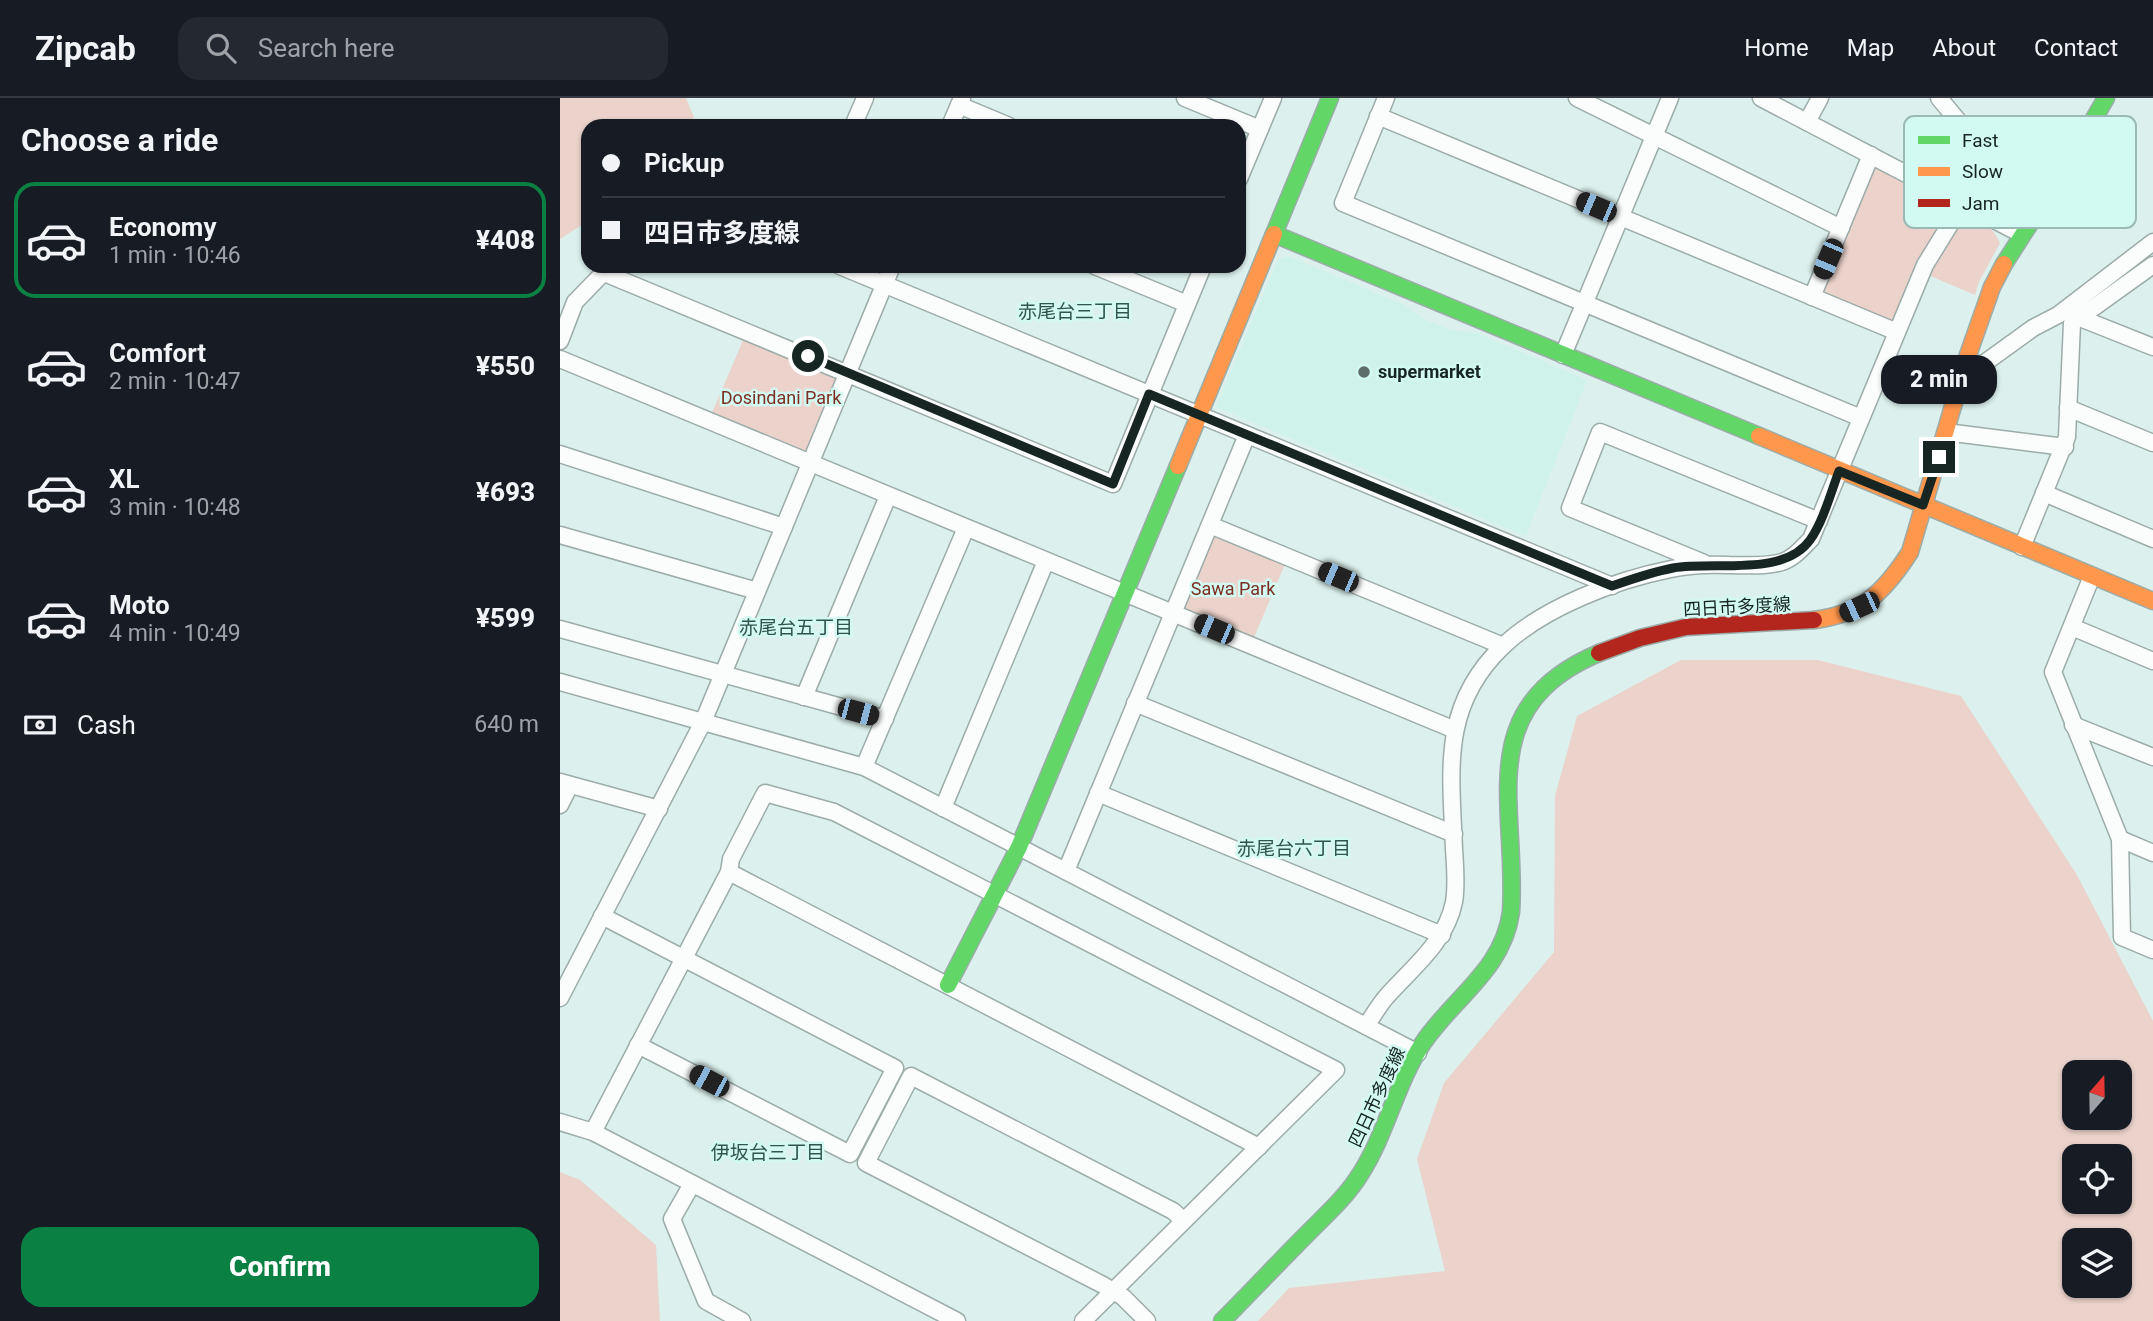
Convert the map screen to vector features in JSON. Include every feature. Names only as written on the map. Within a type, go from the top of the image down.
[{"type":"street","points":[[856,119],[865,98]]},
{"type":"street","points":[[1185,98],[1236,119]]},
{"type":"street","points":[[1246,162],[1273,98]]},
{"type":"street","points":[[948,985],[1019,847],[1330,98]]},
{"type":"street","points":[[1386,98],[1343,203],[1861,418]]},
{"type":"street","points":[[1577,98],[1841,228]]},
{"type":"street","points":[[1563,355],[1670,98]]},
{"type":"street","points":[[1761,98],[1904,173]]},
{"type":"street","points":[[1807,122],[1820,98]]},
{"type":"street","points":[[1939,98],[1954,116]]},
{"type":"street","name":"四日市多度線","points":[[2096,116],[2106,98]]},
{"type":"street","points":[[953,119],[960,102],[995,119]]},
{"type":"street","points":[[1378,116],[1897,332]]},
{"type":"street","points":[[1246,123],[1260,129]]},
{"type":"street","points":[[1812,297],[1871,155]]},
{"type":"street","points":[[1366,1026],[1384,999],[1442,935],[1454,903],[1456,887],[1451,748],[1455,730],[1474,682],[1503,646],[1551,613],[1612,586],[1638,576],[1672,568],[1706,564],[1752,565],[1783,561],[1794,556],[1811,539],[1925,265],[1948,228]]},
{"type":"street","points":[[2009,228],[2021,234]]},
{"type":"street","name":"四日市多度線","points":[[1222,1321],[1360,1176],[1384,1131],[1399,1090],[1418,1053],[1435,1029],[1480,981],[1499,953],[1506,937],[1511,904],[1510,752],[1518,721],[1538,692],[1599,653],[1662,631],[1705,625],[1795,624],[1819,621],[1838,617],[1859,607],[1889,585],[1902,568],[1917,534],[1923,505],[1963,371],[1992,287],[2025,228]]},
{"type":"street","points":[[1274,234],[2153,601]]},
{"type":"street","points":[[1963,371],[1986,362],[2033,328],[2058,315],[2153,242]]},
{"type":"street","points":[[2022,547],[2065,447],[2071,323],[2153,265]]},
{"type":"street","points":[[560,341],[575,302],[602,273]]},
{"type":"street","points":[[615,273],[1113,484],[1200,273]]},
{"type":"street","points":[[858,273],[1612,586]]},
{"type":"street","points":[[560,998],[703,722],[889,273]]},
{"type":"street","points":[[1112,273],[1187,304]]},
{"type":"street","points":[[2080,318],[2153,347]]},
{"type":"street","points":[[560,359],[1455,730]]},
{"type":"street","points":[[2068,408],[2153,443]]},
{"type":"street","points":[[1706,564],[1570,508],[1600,432],[1819,521]]},
{"type":"street","points":[[1946,432],[2065,447]]},
{"type":"street","points":[[1066,872],[1247,435]]},
{"type":"street","points":[[560,454],[784,527]]},
{"type":"street","points":[[2044,494],[2153,539]]},
{"type":"street","points":[[804,697],[888,496]]},
{"type":"street","points":[[1210,525],[1503,646]]},
{"type":"street","points":[[864,767],[965,528]]},
{"type":"street","points":[[560,535],[757,591]]},
{"type":"street","points":[[943,808],[1046,561]]},
{"type":"street","points":[[2092,576],[2053,672],[2120,839],[2122,937],[2153,950]]},
{"type":"street","points":[[2072,627],[2153,661]]},
{"type":"street","points":[[560,629],[885,719]]},
{"type":"street","points":[[560,682],[864,767],[1418,1053]]},
{"type":"street","points":[[1135,704],[1454,834]]},
{"type":"street","points":[[2073,724],[2153,757]]},
{"type":"street","points":[[560,805],[565,784],[659,809]]},
{"type":"street","points":[[593,1132],[729,872],[732,859],[765,793],[834,812],[1336,1070],[1083,1321]]},
{"type":"street","points":[[1098,793],[1442,935]]},
{"type":"street","points":[[2120,839],[2153,853]]},
{"type":"street","points":[[729,872],[1259,1147]]},
{"type":"street","points":[[602,916],[895,1068],[850,1154],[638,1045]]},
{"type":"street","points":[[1147,1321],[1123,1297],[1113,1291],[866,1163],[911,1076],[1173,1211],[1183,1220]]},
{"type":"street","points":[[560,1122],[593,1132],[957,1321]]},
{"type":"street","points":[[692,1184],[672,1219],[706,1301],[742,1321]]},
{"type":"shaded area","points":[[1288,256],[1405,305],[1421,318],[1452,330],[1477,333],[1587,380],[1526,536],[1216,407],[1278,259]]},
{"type":"green space","points":[[560,98],[686,98],[694,117],[692,119],[581,119],[581,226],[560,239]]},
{"type":"green space","points":[[1880,167],[1904,180],[1904,228],[1942,228],[1896,320],[1888,322],[1825,295],[1822,289],[1872,169]]},
{"type":"green space","points":[[1956,228],[1990,228],[2000,243],[1975,295],[1928,275]]},
{"type":"green space","name":"Dosindani Park","points":[[744,338],[835,375],[838,381],[808,451],[802,453],[711,415]]},
{"type":"green space","name":"Sawa Park","points":[[1218,534],[1286,562],[1253,640],[1185,611],[1183,607],[1213,536]]},
{"type":"green space","points":[[1681,660],[1818,660],[1961,696],[2077,875],[2153,1021],[2153,1321],[1258,1321],[1289,1288],[1445,1271],[1417,1159],[1444,1083],[1554,952],[1555,796],[1577,716]]},
{"type":"green space","points":[[560,1172],[580,1180],[656,1245],[660,1321],[560,1321]]},
{"type":"traffic: fast","points":[[1330,98],[1274,234],[1759,436]]},
{"type":"traffic: fast","points":[[2096,116],[2106,98]]},
{"type":"traffic: fast","points":[[2004,264],[2027,228]]},
{"type":"traffic: fast","points":[[948,985],[1019,847],[1178,466]]},
{"type":"traffic: fast","points":[[1222,1321],[1355,1181],[1378,1141],[1406,1074],[1423,1043],[1476,982],[1498,950],[1511,912],[1508,797],[1510,763],[1517,730],[1532,701],[1559,675],[1599,653]]},
{"type":"traffic: slow","points":[[1178,466],[1274,234]]},
{"type":"traffic: slow","points":[[1814,620],[1846,612],[1871,598],[1882,589],[1910,552],[1968,355],[1992,287],[2004,264]]},
{"type":"traffic: slow","points":[[1759,436],[2153,601]]},
{"type":"traffic: jam","points":[[1599,653],[1640,638],[1686,627],[1814,620]]},
{"type":"place","name":"supermarket","points":[[1364,372]]},
{"type":"district","name":"赤尾台三丁目","points":[[1075,311]]},
{"type":"district","name":"赤尾台五丁目","points":[[796,627]]},
{"type":"district","name":"赤尾台六丁目","points":[[1294,848]]},
{"type":"district","name":"伊坂台三丁目","points":[[768,1152]]},
{"type":"route","points":[[808,356],[1113,484],[1149,394],[1612,586],[1638,576],[1672,568],[1706,564],[1772,564],[1783,561],[1794,556],[1811,539],[1839,471],[1923,505],[1939,457]]}]
